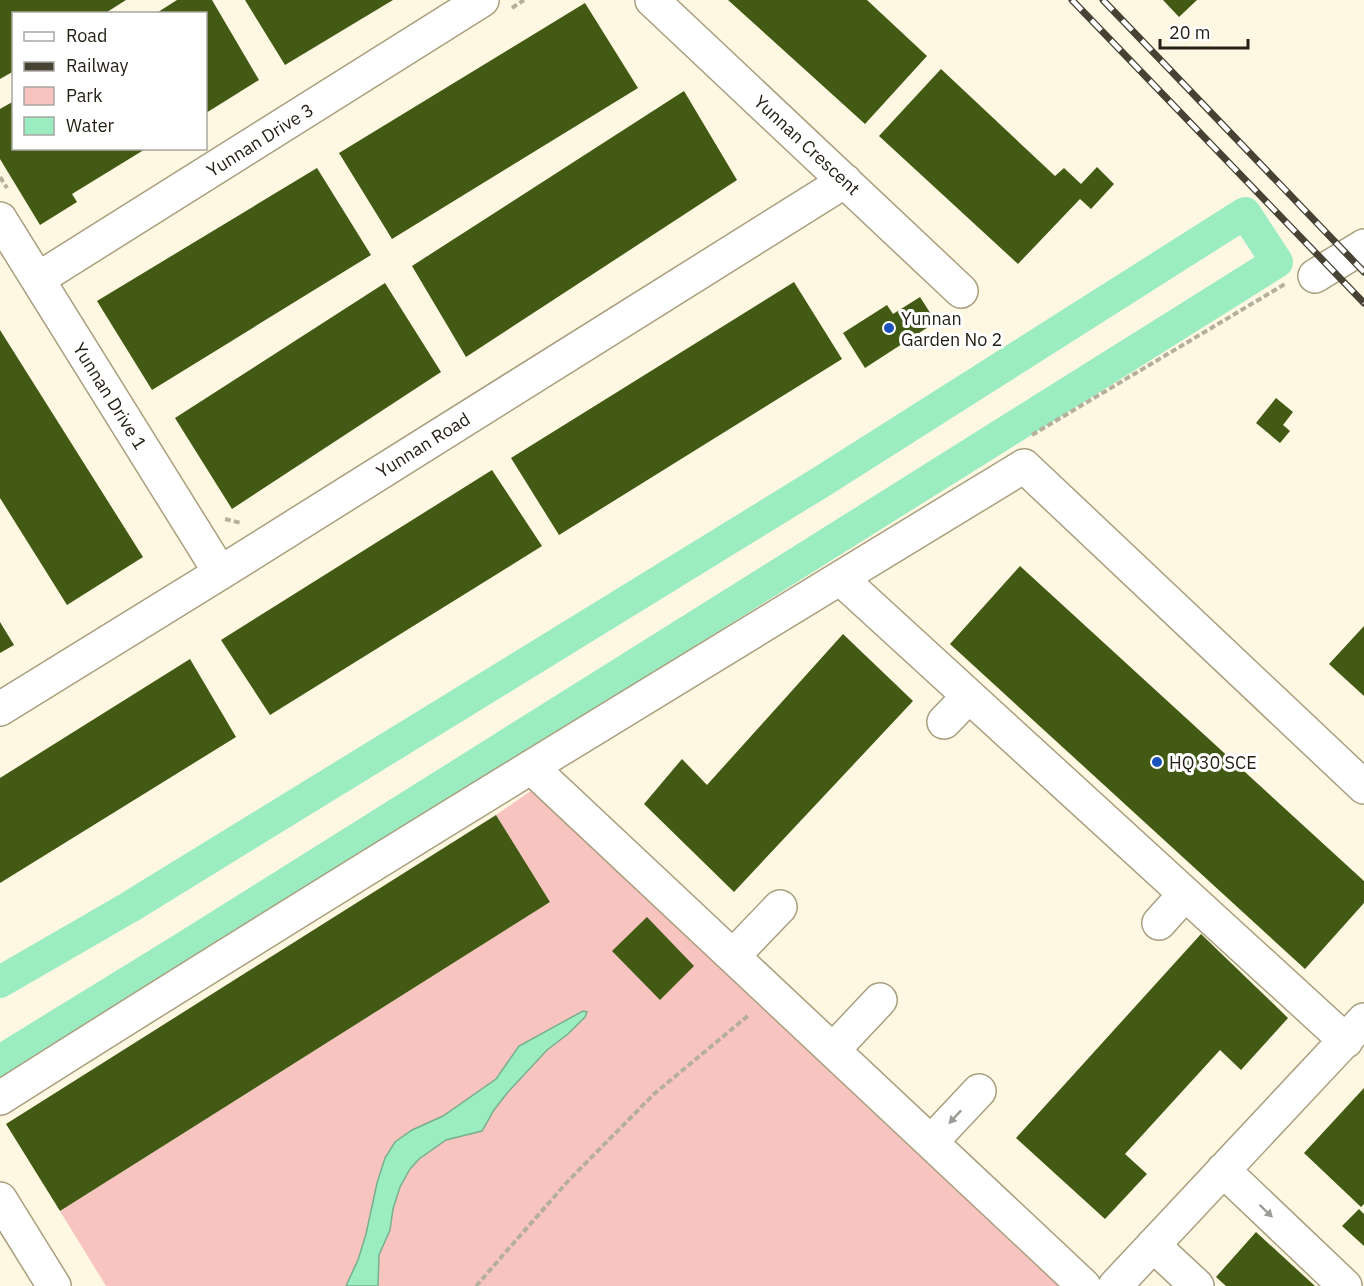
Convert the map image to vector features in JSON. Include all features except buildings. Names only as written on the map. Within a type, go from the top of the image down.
[{"type":"street","name":"Yunnan Crescent","points":[[652,0],[961,291]]},
{"type":"street","name":"Yunnan Drive 3","points":[[38,279],[493,6]]},
{"type":"street","name":"Yunnan Road","points":[[0,709],[845,181]]},
{"type":"street","name":"Yunnan Drive 1","points":[[6,207],[38,279],[219,573]]},
{"type":"street","points":[[1315,276],[1364,246]]},
{"type":"street","points":[[0,1098],[192,976],[1024,466],[1364,787]]},
{"type":"street","points":[[840,578],[1185,894],[1358,1029],[1115,1286]]},
{"type":"street","points":[[944,722],[969,696]]},
{"type":"street","points":[[531,767],[1084,1286]]},
{"type":"street","points":[[1159,923],[1185,894]]},
{"type":"street","points":[[733,956],[780,907]]},
{"type":"street","points":[[833,1050],[880,1000]]},
{"type":"street","points":[[931,1142],[979,1091]]},
{"type":"street","points":[[1223,1170],[1345,1286]]},
{"type":"street","points":[[0,1199],[54,1286]]},
{"type":"street","points":[[1153,1245],[1197,1286]]},
{"type":"path","points":[[493,6],[524,0]]},
{"type":"path","points":[[0,177],[6,207]]},
{"type":"path","points":[[219,517],[244,523]]},
{"type":"path","points":[[476,1286],[569,1180],[654,1094],[774,995]]},
{"type":"green space","points":[[535,788],[1066,1286],[106,1286],[60,1211],[550,902],[496,815]]},
{"type":"water","points":[[583,1011],[587,1012],[585,1017],[547,1050],[508,1092],[482,1131],[446,1140],[419,1159],[410,1169],[400,1187],[393,1209],[390,1230],[379,1255],[378,1286],[346,1286],[358,1260],[366,1234],[385,1158],[395,1142],[412,1130],[443,1116],[496,1079],[519,1046]]},
{"type":"waterway","points":[[0,982],[128,908],[821,482],[1245,213],[1277,262],[0,1061]]},
{"type":"railway","points":[[1072,0],[1364,303]]},
{"type":"railway","points":[[1103,0],[1364,272]]},
{"type":"place","name":"Yunnan Garden No 2","points":[[889,328]]},
{"type":"place","name":"HQ 30 SCE","points":[[1157,762]]}]
